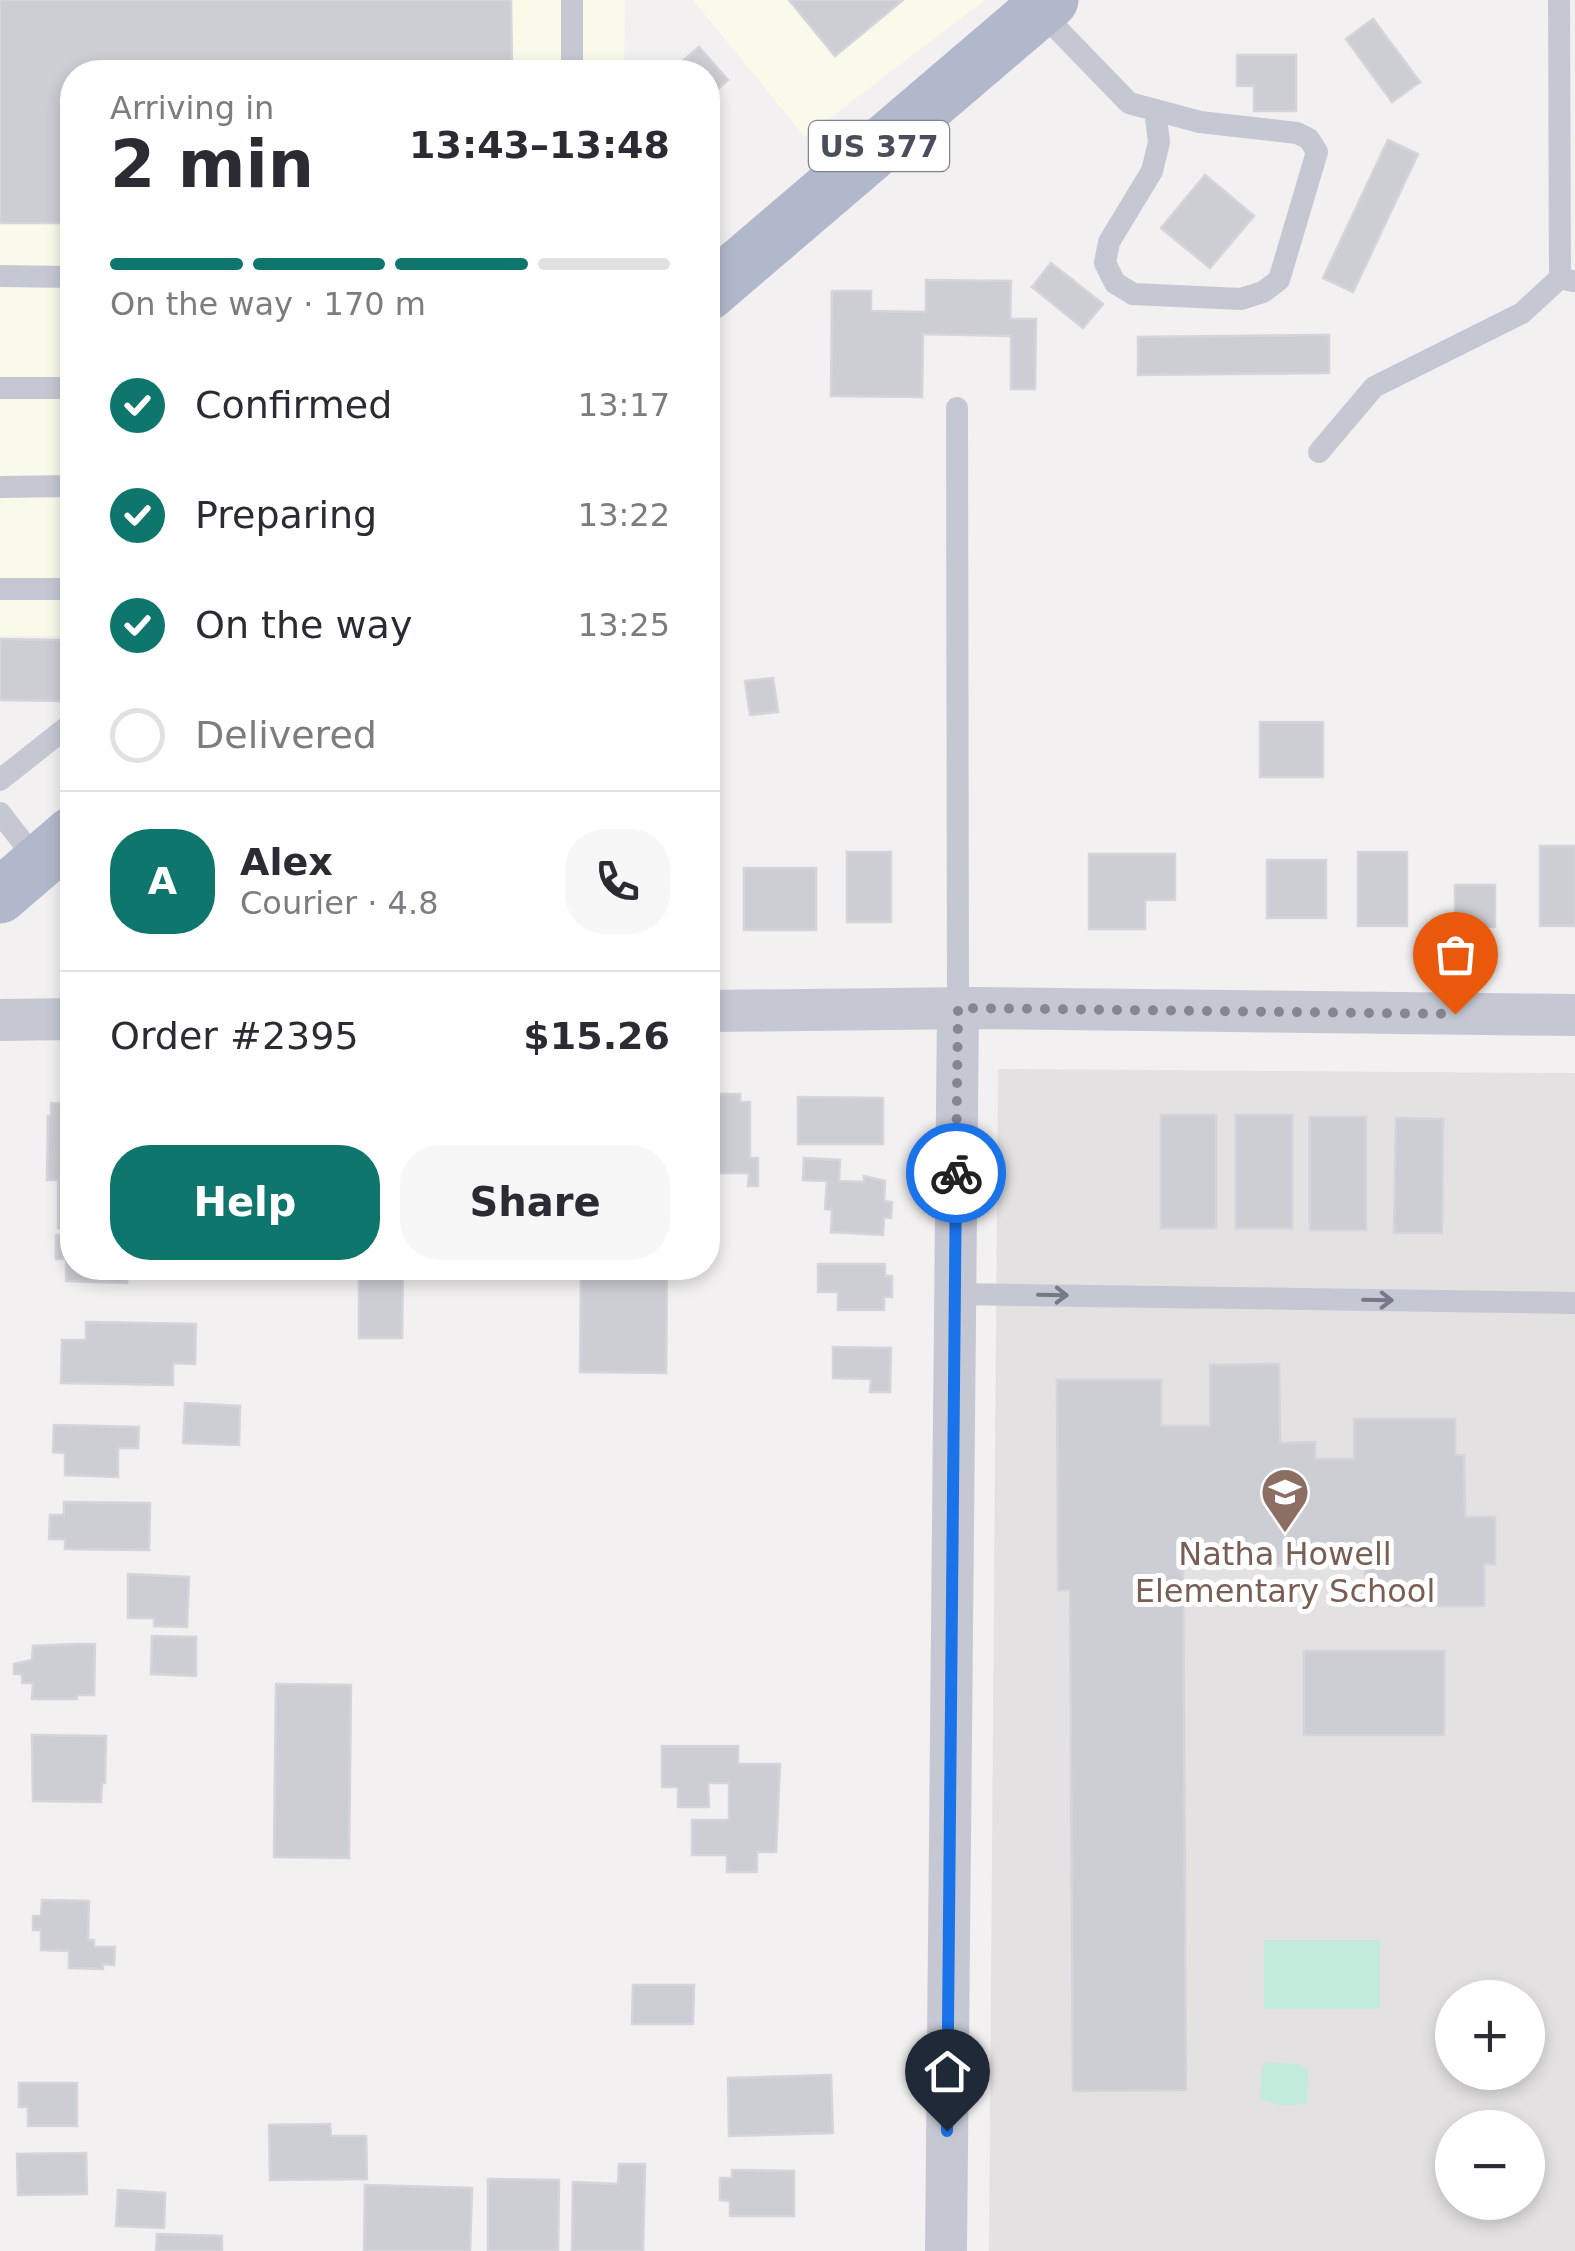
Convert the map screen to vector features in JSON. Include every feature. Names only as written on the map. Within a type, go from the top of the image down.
[{"type":"main road","name":"US 377","points":[[720,283],[1045,5]]},
{"type":"street","points":[[720,1012],[958,1008],[1575,1015]]},
{"type":"street","points":[[946,2251],[958,1008]]},
{"type":"street","points":[[0,1020],[60,1019]]},
{"type":"lane","points":[[572,0],[572,60]]},
{"type":"lane","points":[[1319,452],[1374,386],[1522,313],[1568,280],[1559,0]]},
{"type":"lane","points":[[1045,5],[1129,103],[1200,122],[1297,133],[1309,139],[1317,152],[1279,280],[1263,292],[1241,300],[1133,294],[1116,283],[1106,263],[1108,242],[1152,171],[1159,142],[1155,110]]},
{"type":"lane","points":[[0,276],[60,277]]},
{"type":"lane","points":[[0,388],[60,388]]},
{"type":"lane","points":[[957,408],[958,1008]]},
{"type":"lane","points":[[0,487],[60,486]]},
{"type":"lane","points":[[0,588],[60,588]]},
{"type":"lane","points":[[0,780],[60,732]]},
{"type":"lane","points":[[0,813],[37,864]]},
{"type":"lane","points":[[955,1294],[1575,1303]]},
{"type":"shaded area","points":[[0,0],[625,0],[624,60],[60,60],[60,636],[0,636]]},
{"type":"shaded area","points":[[693,0],[985,0],[805,137]]},
{"type":"shaded area","name":"Natha Howell Elementary School","points":[[998,1069],[1575,1073],[1575,2251],[989,2251]]},
{"type":"green space","points":[[1264,1940],[1380,1940],[1380,2009],[1264,2009]]},
{"type":"green space","points":[[1267,2062],[1299,2064],[1308,2070],[1307,2103],[1282,2105],[1260,2097],[1262,2068]]},
{"type":"building","points":[[0,0],[511,0],[512,60],[60,60],[60,223],[0,223]]},
{"type":"building","points":[[789,0],[903,0],[835,56]]},
{"type":"building","points":[[1373,19],[1420,82],[1392,102],[1346,39]]},
{"type":"building","points":[[699,47],[710,60],[684,60]]},
{"type":"building","points":[[1237,55],[1296,55],[1296,111],[1254,111],[1254,86],[1237,86]]},
{"type":"building","points":[[720,71],[728,80],[720,87]]},
{"type":"building","points":[[1388,140],[1418,154],[1353,292],[1323,278]]},
{"type":"building","points":[[1205,175],[1254,216],[1210,268],[1161,228]]},
{"type":"building","points":[[1051,263],[1103,304],[1083,328],[1032,287]]},
{"type":"building","points":[[926,280],[1011,281],[1010,319],[1036,319],[1035,389],[1011,389],[1011,336],[923,334],[922,397],[831,396],[832,291],[871,291],[871,311],[926,312]]},
{"type":"building","points":[[1329,335],[1329,373],[1138,375],[1138,337]]},
{"type":"building","points":[[0,639],[60,640],[60,701],[0,700]]},
{"type":"building","points":[[773,678],[778,712],[750,715],[745,681]]},
{"type":"building","points":[[1260,722],[1323,722],[1323,777],[1260,777]]},
{"type":"building","points":[[1540,846],[1575,846],[1575,926],[1540,926]]},
{"type":"building","points":[[847,852],[891,852],[891,922],[847,922]]},
{"type":"building","points":[[1358,852],[1407,852],[1407,926],[1358,926]]},
{"type":"building","points":[[1089,854],[1175,854],[1175,900],[1145,900],[1145,929],[1089,929]]},
{"type":"building","points":[[1267,860],[1326,860],[1326,918],[1267,918]]},
{"type":"building","points":[[744,868],[816,868],[816,930],[744,930]]},
{"type":"building","points":[[1455,885],[1495,885],[1495,927],[1455,927]]},
{"type":"building","points":[[720,1094],[740,1094],[740,1102],[750,1102],[750,1158],[758,1158],[758,1186],[748,1186],[749,1173],[720,1173]]},
{"type":"building","points":[[798,1097],[883,1098],[883,1144],[798,1144]]},
{"type":"building","points":[[51,1103],[60,1103],[60,1228],[58,1180],[47,1180]]},
{"type":"building","points":[[1161,1115],[1216,1115],[1216,1228],[1161,1228]]},
{"type":"building","points":[[1236,1115],[1292,1115],[1292,1228],[1236,1228]]},
{"type":"building","points":[[1310,1117],[1366,1117],[1366,1230],[1310,1230]]},
{"type":"building","points":[[1396,1118],[1443,1119],[1442,1233],[1394,1233]]},
{"type":"building","points":[[804,1158],[840,1160],[839,1181],[864,1182],[864,1176],[885,1181],[884,1201],[892,1202],[891,1218],[884,1218],[883,1235],[831,1232],[832,1210],[825,1209],[827,1181],[803,1180]]},
{"type":"building","points":[[56,1235],[60,1235],[60,1259],[56,1259]]},
{"type":"building","points":[[818,1264],[885,1264],[885,1276],[892,1276],[892,1297],[884,1297],[884,1310],[838,1310],[838,1292],[818,1292]]},
{"type":"building","points":[[66,1280],[127,1280],[127,1283]]},
{"type":"building","points":[[359,1280],[403,1280],[402,1338],[359,1338]]},
{"type":"building","points":[[581,1280],[667,1280],[666,1373],[580,1372]]},
{"type":"building","points":[[86,1322],[196,1324],[195,1364],[173,1363],[173,1385],[61,1383],[62,1340],[86,1340]]},
{"type":"building","points":[[833,1347],[891,1348],[890,1392],[870,1392],[871,1379],[833,1378]]},
{"type":"building","points":[[1279,1364],[1280,1443],[1315,1442],[1315,1459],[1354,1459],[1354,1419],[1455,1419],[1455,1455],[1464,1455],[1465,1517],[1495,1517],[1495,1564],[1484,1564],[1484,1606],[1366,1606],[1365,1565],[1183,1566],[1186,2090],[1073,2091],[1070,1590],[1058,1590],[1057,1380],[1161,1380],[1161,1426],[1210,1426],[1210,1365]]},
{"type":"building","points":[[185,1403],[240,1406],[239,1445],[183,1443]]},
{"type":"building","points":[[54,1425],[139,1427],[138,1448],[118,1448],[118,1477],[65,1475],[65,1453],[53,1452]]},
{"type":"building","points":[[64,1502],[150,1503],[149,1550],[65,1549],[65,1539],[49,1539],[50,1515],[64,1515]]},
{"type":"building","points":[[128,1574],[189,1577],[187,1627],[154,1626],[154,1618],[128,1618]]},
{"type":"building","points":[[152,1636],[196,1637],[196,1676],[151,1674]]},
{"type":"building","points":[[95,1644],[94,1695],[32,1699],[33,1683],[22,1683],[22,1674],[14,1674],[14,1664],[32,1660],[33,1646]]},
{"type":"building","points":[[1304,1651],[1444,1651],[1444,1735],[1304,1735]]},
{"type":"building","points":[[276,1684],[351,1685],[349,1858],[274,1857]]},
{"type":"building","points":[[32,1735],[106,1736],[101,1802],[33,1801]]},
{"type":"building","points":[[662,1746],[738,1746],[738,1764],[780,1764],[776,1852],[757,1852],[757,1872],[727,1872],[727,1855],[692,1855],[692,1820],[729,1820],[729,1783],[708,1783],[709,1807],[678,1807],[678,1787],[662,1787]]},
{"type":"building","points":[[42,1900],[89,1901],[88,1940],[94,1940],[94,1947],[115,1947],[114,1965],[103,1964],[103,1969],[69,1968],[69,1951],[41,1950],[41,1930],[33,1930],[33,1916],[41,1916]]},
{"type":"building","points":[[633,1985],[694,1985],[693,2024],[632,2024]]},
{"type":"building","points":[[831,2075],[833,2133],[729,2136],[728,2078]]},
{"type":"building","points":[[19,2083],[77,2083],[77,2126],[28,2126],[28,2107],[19,2107]]},
{"type":"building","points":[[330,2124],[331,2136],[366,2136],[367,2179],[270,2180],[269,2125]]},
{"type":"building","points":[[86,2153],[87,2194],[18,2195],[17,2154]]},
{"type":"building","points":[[619,2164],[645,2164],[643,2251],[572,2251],[573,2182],[618,2184]]},
{"type":"building","points":[[732,2170],[794,2171],[794,2216],[730,2216],[730,2201],[720,2200],[720,2178],[732,2178]]},
{"type":"building","points":[[488,2179],[559,2180],[558,2251],[488,2251]]},
{"type":"building","points":[[365,2185],[472,2188],[470,2251],[364,2251]]},
{"type":"building","points":[[118,2190],[165,2193],[164,2228],[116,2226]]},
{"type":"building","points":[[157,2234],[222,2236],[222,2251],[156,2251]]},
{"type":"way so far","points":[[956,1173],[958,1008],[1455,1014]]},
{"type":"place","name":"Natha Howell Elementary School","points":[[1285,1534]]},
{"type":"route","points":[[947,2131],[956,1173]]}]
